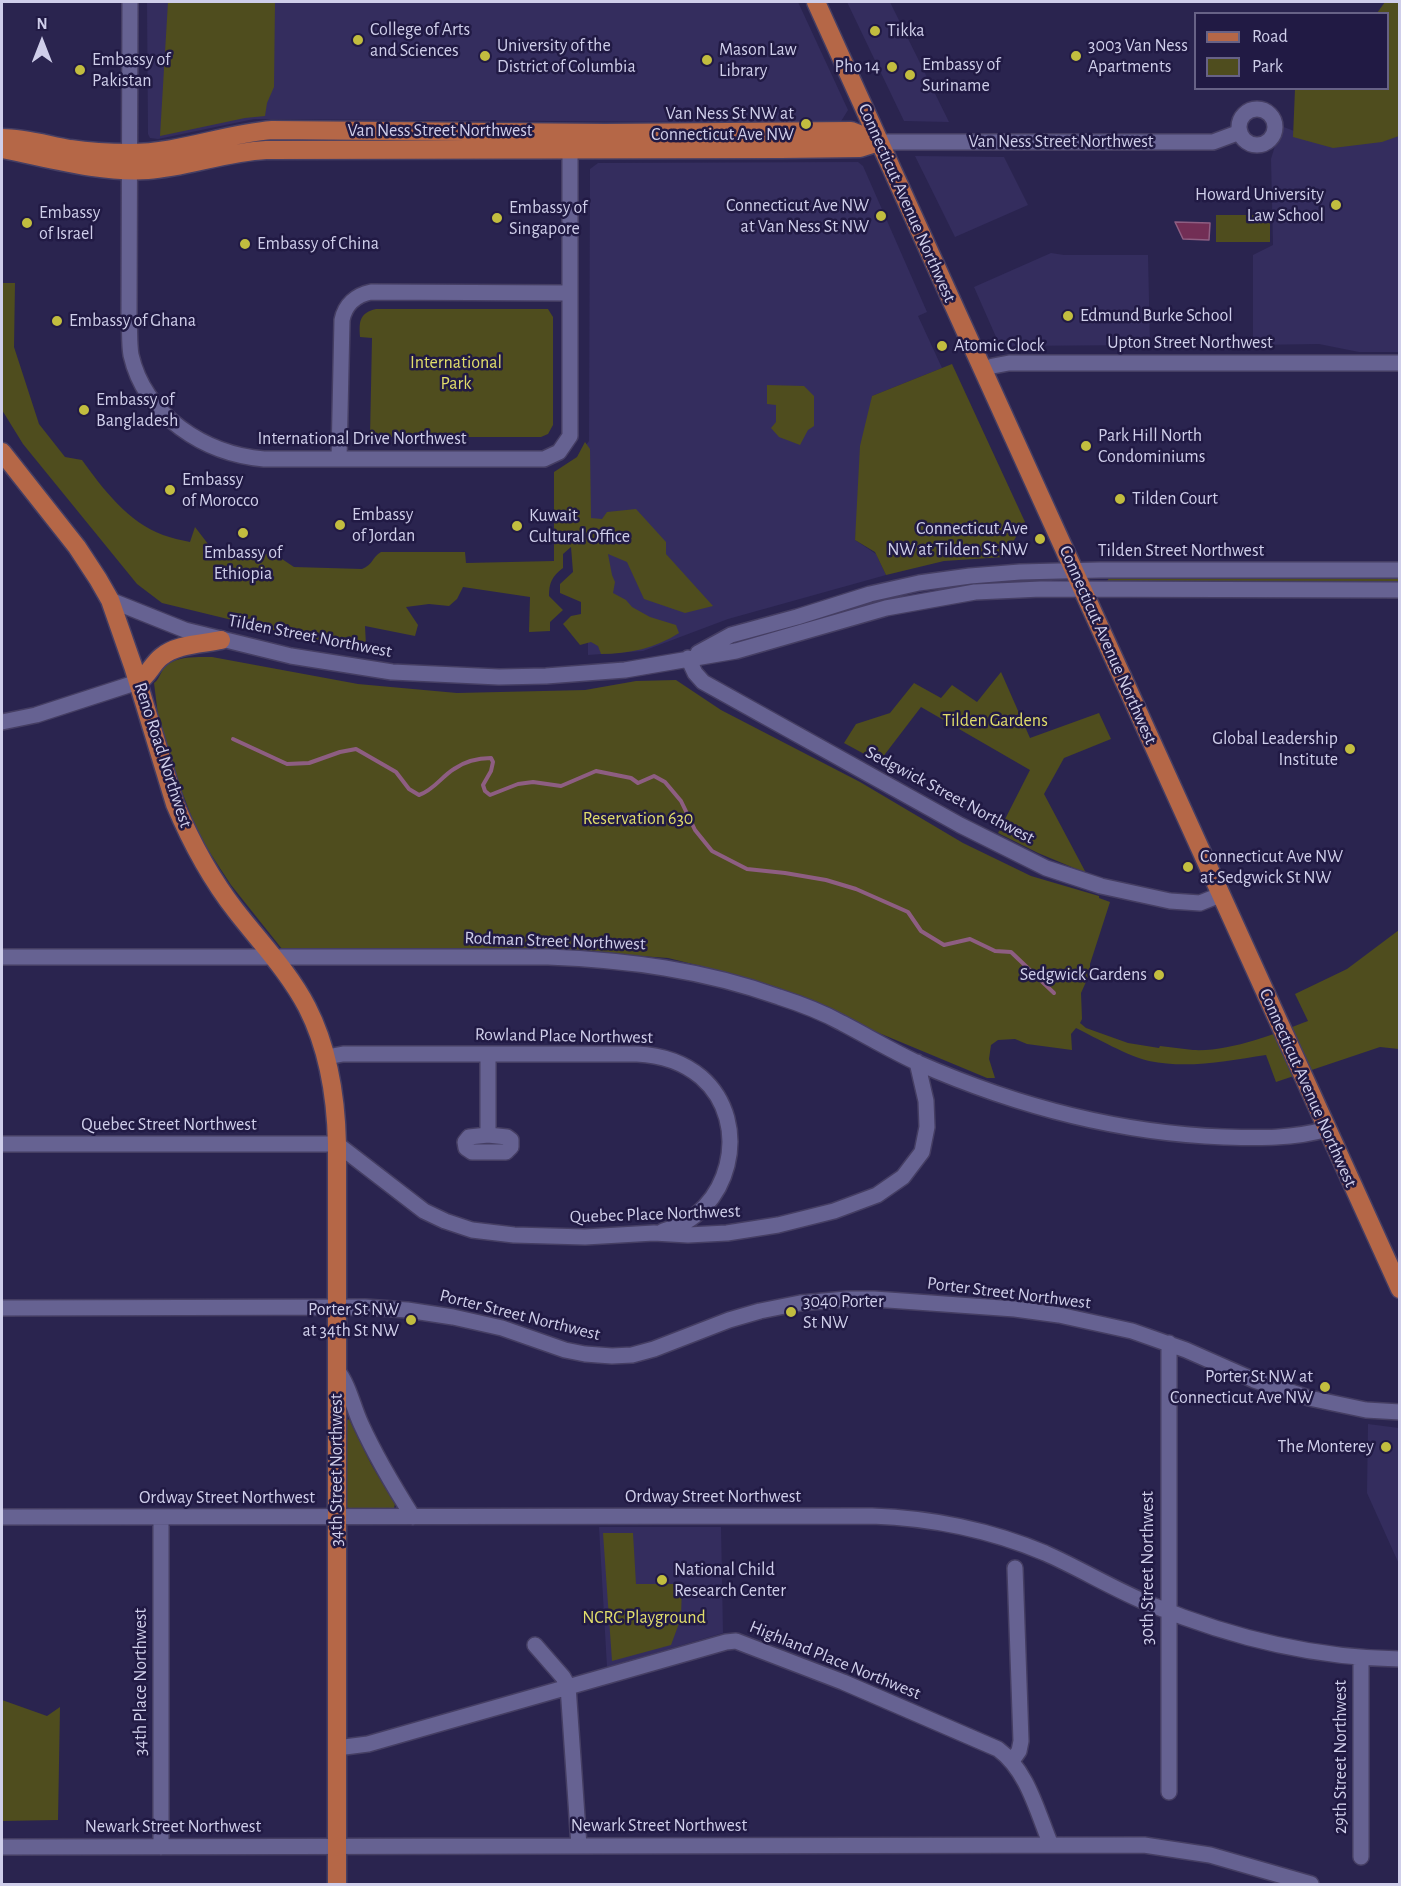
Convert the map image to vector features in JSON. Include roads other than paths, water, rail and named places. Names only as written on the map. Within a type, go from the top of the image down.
[{"type":"main road","name":"Connecticut Avenue Northwest","points":[[816,2],[1400,1289]]},
{"type":"main road","name":"Van Ness Street Northwest","points":[[2,138],[20,138],[130,161],[147,170],[245,151],[851,131],[879,142]]},
{"type":"main road","name":"Van Ness Street Northwest","points":[[2,149],[75,164],[130,161]]},
{"type":"main road","name":"Reno Road Northwest","points":[[2,452],[77,547],[110,600],[118,619],[175,804],[192,840],[216,884],[293,984],[307,1007],[327,1057]]},
{"type":"main road","points":[[138,682],[145,677],[155,662],[167,653],[221,640]]},
{"type":"main road","name":"34th Street Northwest","points":[[327,1057],[335,1097],[337,1144],[337,1884]]},
{"type":"street","name":"International Drive Northwest","points":[[130,2],[130,348],[138,373],[151,397],[163,412],[186,432],[228,453],[264,459],[544,459],[554,455],[566,444],[570,436],[570,141]]},
{"type":"street","name":"Van Ness Street Northwest","points":[[879,142],[1213,142],[1240,132]]},
{"type":"street","points":[[339,459],[342,320],[344,311],[356,298],[371,292],[570,293]]},
{"type":"street","name":"Upton Street Northwest","points":[[982,370],[998,364],[1010,363],[1400,363]]},
{"type":"street","name":"Tilden Street Northwest","points":[[688,658],[731,635],[896,588],[986,574],[1074,571],[1400,570]]},
{"type":"street","points":[[896,588],[900,605]]},
{"type":"street","name":"Tilden Street Northwest","points":[[110,600],[174,626],[221,640],[331,664],[382,671],[453,676],[524,677],[625,670],[736,651],[900,605],[983,591],[1400,590]]},
{"type":"street","name":"Sedgwick Street Northwest","points":[[688,658],[695,673],[703,682],[1019,856],[1084,881],[1164,900],[1200,903],[1221,895]]},
{"type":"street","points":[[2,722],[36,715],[138,682]]},
{"type":"street","name":"Rodman Street Northwest","points":[[2,957],[548,957],[608,959],[647,964],[722,980],[785,999],[840,1022],[916,1062],[1015,1101],[1075,1117],[1124,1127],[1189,1135],[1298,1137],[1327,1129]]},
{"type":"street","name":"Rowland Place Northwest","points":[[327,1057],[343,1054],[643,1054],[674,1061],[690,1070],[708,1085],[722,1106],[729,1132],[730,1154],[723,1180],[714,1197],[695,1216],[676,1227],[654,1233]]},
{"type":"street","points":[[488,1054],[488,1135]]},
{"type":"street","name":"Quebec Place Northwest","points":[[337,1144],[414,1204],[434,1216],[462,1227],[514,1235],[596,1237],[654,1233],[707,1234],[759,1228],[834,1211],[888,1189],[903,1177],[922,1152],[925,1140],[927,1108],[916,1062]]},
{"type":"street","name":"Quebec Street Northwest","points":[[2,1144],[337,1144]]},
{"type":"street","name":"Porter Street Northwest","points":[[2,1308],[387,1308],[433,1313],[495,1326],[572,1351],[612,1356],[632,1355],[654,1350],[729,1320],[760,1311],[800,1303],[847,1299],[887,1299],[1033,1311],[1108,1325],[1169,1344],[1239,1374],[1292,1393],[1340,1406],[1400,1412]]},
{"type":"street","name":"30th Street Northwest","points":[[1169,1344],[1169,1792]]},
{"type":"street","points":[[337,1370],[344,1378],[355,1410],[373,1447],[413,1517]]},
{"type":"street","name":"Ordway Street Northwest","points":[[2,1517],[872,1516],[923,1520],[979,1531],[1024,1545],[1168,1611],[1226,1631],[1276,1644],[1361,1658],[1400,1659]]},
{"type":"street","name":"34th Place Northwest","points":[[160,1517],[160,1847]]},
{"type":"street","points":[[1012,1761],[1019,1751],[1021,1741],[1015,1568]]},
{"type":"street","name":"Highland Place Northwest","points":[[337,1748],[368,1744],[723,1642],[736,1641],[843,1682],[992,1745],[1012,1761],[1021,1772],[1051,1845]]},
{"type":"street","points":[[535,1645],[568,1686],[579,1846]]},
{"type":"street","name":"29th Street Northwest","points":[[1360,1857],[1361,1658]]},
{"type":"street","name":"Newark Street Northwest","points":[[2,1847],[1144,1845],[1210,1854],[1311,1884]]},
{"type":"waterway","points":[[233,739],[287,764],[309,763],[356,749],[396,772],[409,789],[419,795],[458,767],[486,758],[491,758],[493,762],[483,785],[485,791],[490,795],[518,784],[533,782],[561,786],[596,771],[631,778],[638,783],[654,776],[665,782],[681,801],[695,830],[712,851],[747,869],[826,880],[856,889],[908,912],[921,931],[944,945],[970,939],[995,951],[1011,952],[1054,993]]},
{"type":"place","name":"Tikka","points":[[875,31]]},
{"type":"place","name":"College of Arts and Sciences","points":[[358,40]]},
{"type":"place","name":"University of the District of Columbia","points":[[485,56]]},
{"type":"place","name":"3003 Van Ness Apartments","points":[[1076,56]]},
{"type":"place","name":"Mason Law Library","points":[[707,60]]},
{"type":"place","name":"Pho 14","points":[[892,67]]},
{"type":"place","name":"Embassy of Pakistan","points":[[80,70]]},
{"type":"place","name":"Embassy of Suriname","points":[[910,75]]},
{"type":"place","name":"Van Ness St NW at Connecticut Ave NW","points":[[806,124]]},
{"type":"place","name":"Howard University Law School","points":[[1336,205]]},
{"type":"place","name":"Connecticut Ave NW at Van Ness St NW","points":[[881,216]]},
{"type":"place","name":"Embassy of Singapore","points":[[497,218]]},
{"type":"place","name":"Embassy of Israel","points":[[27,223]]},
{"type":"place","name":"Embassy of China","points":[[245,244]]},
{"type":"place","name":"Edmund Burke School","points":[[1068,316]]},
{"type":"place","name":"Embassy of Ghana","points":[[57,321]]},
{"type":"place","name":"Atomic Clock","points":[[942,346]]},
{"type":"place","name":"Embassy of Bangladesh","points":[[84,410]]},
{"type":"place","name":"Park Hill North Condominiums","points":[[1086,446]]},
{"type":"place","name":"Embassy of Morocco","points":[[170,490]]},
{"type":"place","name":"Tilden Court","points":[[1120,499]]},
{"type":"place","name":"Embassy of Jordan","points":[[340,525]]},
{"type":"place","name":"Kuwait Cultural Office","points":[[517,526]]},
{"type":"place","name":"Embassy of Ethiopia","points":[[243,533]]},
{"type":"place","name":"Connecticut Ave NW at Tilden St NW","points":[[1040,539]]},
{"type":"place","name":"Global Leadership Institute","points":[[1350,749]]},
{"type":"place","name":"Connecticut Ave NW at Sedgwick St NW","points":[[1188,867]]},
{"type":"place","name":"Sedgwick Gardens","points":[[1159,975]]},
{"type":"place","name":"3040 Porter St NW","points":[[791,1312]]},
{"type":"place","name":"Porter St NW at 34th St NW","points":[[411,1320]]},
{"type":"place","name":"Porter St NW at Connecticut Ave NW","points":[[1325,1387]]},
{"type":"place","name":"The Monterey","points":[[1386,1447]]},
{"type":"place","name":"National Child Research Center","points":[[662,1580]]},
{"type":"park label","name":"International Park","points":[[456,373]]},
{"type":"park label","name":"Tilden Gardens","points":[[995,721]]},
{"type":"park label","name":"Reservation 630","points":[[638,819]]},
{"type":"park label","name":"NCRC Playground","points":[[644,1618]]}]
